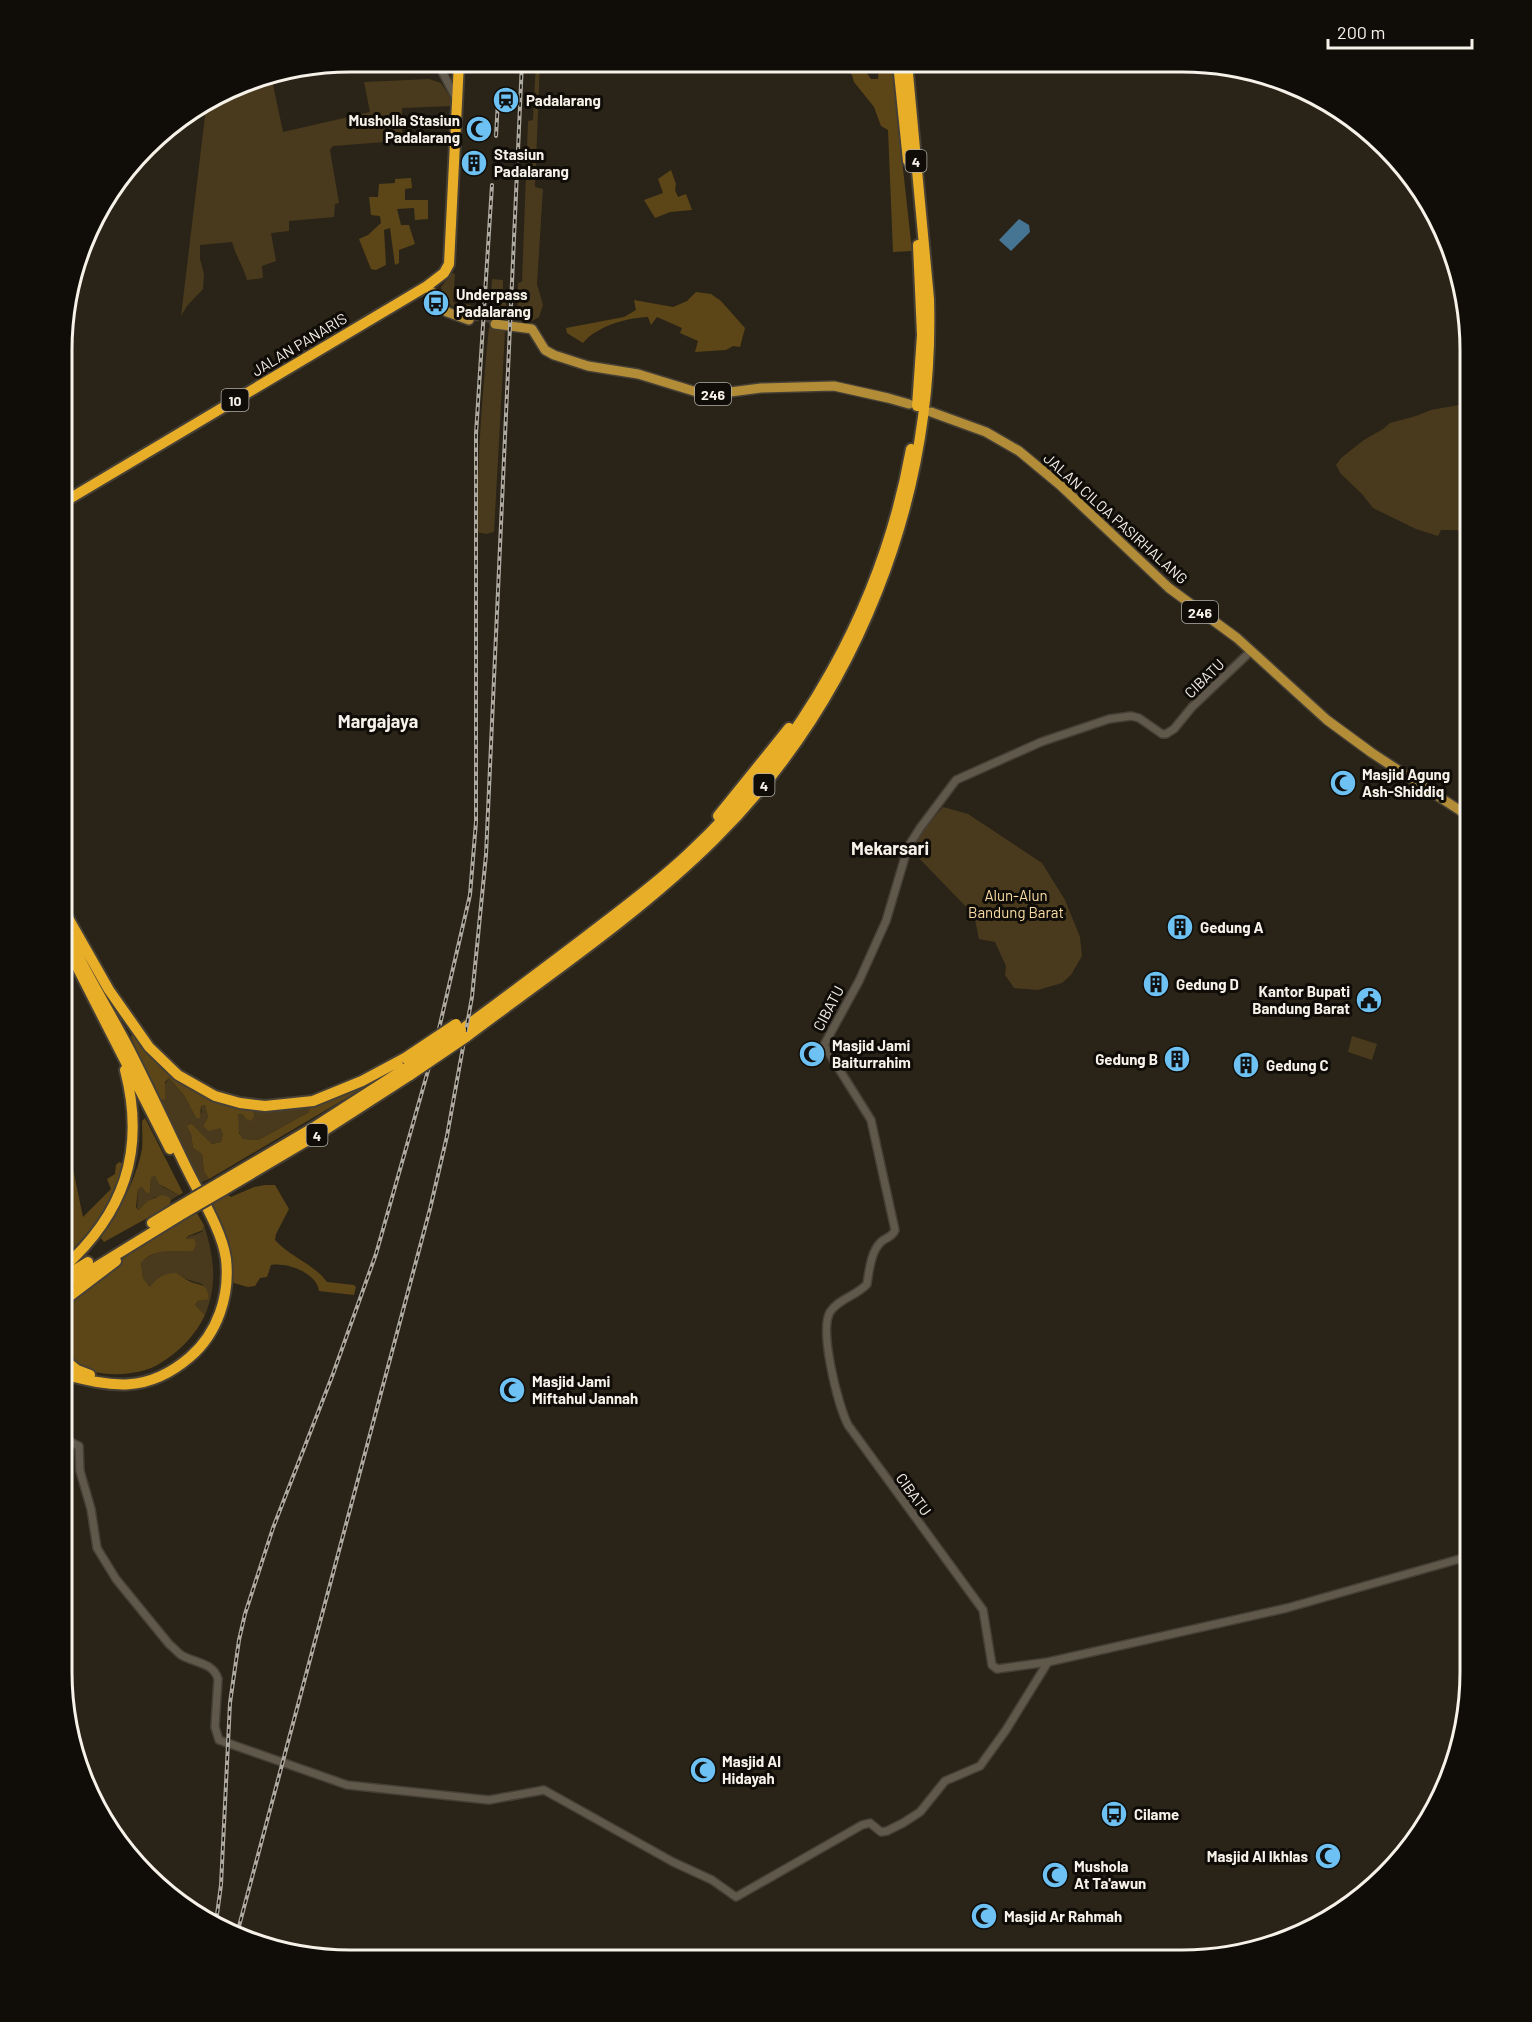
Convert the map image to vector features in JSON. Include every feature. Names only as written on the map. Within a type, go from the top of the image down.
[{"type":"highway","name":"10","points":[[427,286],[444,273],[449,264],[459,72]]},
{"type":"highway","name":"4","points":[[461,1030],[663,876],[694,849],[743,799],[781,750],[819,692],[873,586],[908,465],[915,427],[922,335],[917,237],[899,72]]},
{"type":"highway","name":"4","points":[[72,1272],[220,1187],[320,1133],[407,1067],[644,902],[716,838],[774,772],[805,729],[831,689],[880,589],[902,522],[915,470],[926,388],[930,334],[929,299],[908,72]]},
{"type":"highway","name":"JALAN PANARIS","points":[[72,497],[427,286]]},
{"type":"highway","points":[[72,925],[109,990],[149,1047],[178,1075],[215,1096],[240,1103],[265,1106],[313,1101],[407,1067]]},
{"type":"highway","points":[[72,942],[130,1051],[211,1217],[224,1248],[227,1284],[219,1317],[209,1335],[192,1356],[172,1371],[142,1382],[116,1385],[72,1376]]},
{"type":"highway","points":[[72,957],[209,1227],[217,1246],[221,1272],[213,1314],[193,1344],[172,1363],[147,1374],[120,1379],[77,1371],[72,1367]]},
{"type":"highway","points":[[72,1260],[93,1240],[106,1219],[118,1197],[130,1163],[134,1122],[131,1095],[121,1056]]},
{"type":"highway","name":"4","points":[[72,1282],[164,1224],[177,1212]]},
{"type":"highway","points":[[72,1294],[164,1224]]},
{"type":"main road","points":[[427,286],[439,302],[470,318]]},
{"type":"main road","name":"246","points":[[495,322],[532,329],[545,350],[554,356],[588,366],[638,374],[700,393],[715,394],[761,387],[834,386],[909,404]]},
{"type":"main road","name":"JALAN CILOA PASIRHALANG","points":[[931,412],[987,432],[1019,451],[1060,485],[1169,588],[1225,629],[1340,731],[1460,810]]},
{"type":"street","points":[[443,72],[458,100]]},
{"type":"street","name":"CIBATU","points":[[1048,1662],[997,1669],[992,1665],[983,1610],[948,1565],[843,1417],[828,1352],[829,1315],[834,1307],[866,1285],[878,1244],[891,1237],[895,1230],[871,1120],[824,1045],[858,981],[885,921],[908,847],[956,780],[1041,741],[1109,718],[1131,716],[1139,718],[1162,734],[1166,734],[1174,729],[1192,707],[1251,651]]},
{"type":"street","points":[[72,1443],[79,1446],[81,1471],[91,1509],[97,1548],[116,1580],[180,1655],[215,1670],[218,1679],[216,1734],[219,1740],[347,1785],[489,1800],[544,1790],[663,1857],[712,1880],[736,1897],[862,1825],[870,1822],[880,1832],[884,1832],[920,1812],[941,1784],[980,1766],[1048,1662],[1287,1608],[1460,1559]]},
{"type":"green space","points":[[535,72],[540,72],[535,187],[543,189],[537,284],[543,305],[539,317],[532,321],[517,318],[518,283],[522,282],[528,121],[533,120]]},
{"type":"green space","points":[[429,79],[441,83],[452,100],[452,106],[402,108],[402,138],[386,138],[385,142],[333,146],[330,150],[339,203],[335,204],[334,217],[289,221],[289,231],[271,233],[276,261],[262,266],[263,278],[247,280],[232,242],[200,245],[200,259],[204,274],[203,289],[181,316],[205,116],[203,114],[211,109],[243,93],[273,83],[283,132],[370,112],[364,82]]},
{"type":"green space","points":[[452,273],[455,274],[453,302],[471,305],[470,312],[453,307],[444,299],[441,287]]},
{"type":"green space","points":[[492,279],[503,280],[506,312],[490,311]]},
{"type":"green space","points":[[489,327],[505,331],[494,532],[486,534],[477,532],[477,506],[480,430]]},
{"type":"green space","points":[[1460,405],[1460,531],[1441,530],[1438,536],[1416,529],[1373,508],[1341,474],[1336,465],[1341,458],[1364,440],[1390,423],[1431,410]]},
{"type":"green space","name":"Alun-Alun Bandung Barat","points":[[943,807],[968,814],[1042,863],[1065,900],[1080,937],[1082,956],[1071,975],[1062,983],[1038,990],[1014,988],[1005,975],[1006,966],[995,942],[979,939],[974,915],[911,850],[918,836]]},
{"type":"green space","points":[[1352,1036],[1377,1044],[1372,1060],[1348,1052]]},
{"type":"green space","points":[[169,1078],[184,1095],[196,1118],[202,1112],[201,1106],[205,1105],[208,1117],[203,1126],[220,1128],[223,1134],[221,1142],[212,1144],[192,1124],[186,1125],[191,1134],[193,1148],[202,1154],[204,1172],[209,1179],[198,1184],[153,1092],[152,1082],[158,1095]]},
{"type":"green space","points":[[310,1105],[309,1112],[258,1140],[243,1139],[238,1127],[238,1113],[254,1116],[232,1106],[281,1111]]},
{"type":"green space","points":[[155,1174],[163,1187],[179,1195],[171,1200],[169,1197],[155,1197],[137,1210],[138,1189],[142,1187],[147,1194],[150,1192],[151,1178]]},
{"type":"green space","points":[[204,1225],[213,1270],[212,1292],[205,1315],[195,1305],[196,1301],[209,1298],[202,1284],[186,1279],[177,1273],[150,1287],[143,1278],[141,1263],[161,1252],[185,1251],[187,1238],[203,1231]]},
{"type":"shaded area","points":[[848,72],[866,72],[871,79],[878,79],[878,72],[892,72],[912,251],[893,252],[888,130],[881,126],[874,107],[854,82]]},
{"type":"shaded area","points":[[671,170],[678,197],[686,194],[692,210],[670,212],[655,218],[644,200],[663,193],[658,179]]},
{"type":"shaded area","points":[[411,178],[412,188],[405,189],[405,200],[428,200],[428,219],[415,220],[414,208],[397,209],[401,225],[409,225],[415,244],[399,250],[399,263],[395,265],[390,228],[384,230],[386,265],[376,270],[371,269],[359,239],[368,235],[381,223],[380,216],[371,215],[369,197],[378,197],[379,184],[395,183],[395,179]]},
{"type":"shaded area","points":[[696,292],[711,294],[721,301],[745,328],[740,347],[695,352],[698,341],[680,333],[682,328],[657,317],[651,325],[648,317],[612,324],[596,332],[583,343],[567,333],[566,328],[624,317],[636,310],[634,300],[673,307],[687,301]]},
{"type":"shaded area","points":[[133,1034],[146,1052],[161,1066],[232,1106],[253,1111],[254,1116],[251,1121],[243,1114],[238,1114],[239,1133],[243,1139],[258,1140],[309,1112],[310,1105],[380,1074],[382,1077],[209,1179],[204,1172],[202,1154],[193,1148],[191,1134],[186,1125],[192,1124],[212,1144],[221,1142],[223,1134],[220,1128],[209,1131],[203,1126],[208,1117],[205,1105],[201,1106],[200,1118],[196,1118],[184,1095],[169,1078],[165,1082],[165,1099],[161,1100],[137,1052],[131,1036]]},
{"type":"shaded area","points":[[145,1118],[183,1193],[179,1195],[159,1184],[155,1175],[151,1178],[150,1192],[147,1194],[142,1187],[138,1189],[136,1207],[138,1210],[148,1201],[162,1195],[171,1200],[169,1206],[104,1242],[100,1237],[114,1217],[136,1172],[142,1149],[142,1121]]},
{"type":"shaded area","points":[[119,1162],[125,1164],[108,1204],[72,1249],[72,1164],[83,1217],[111,1189],[107,1179],[115,1174],[116,1165]]},
{"type":"shaded area","points":[[265,1185],[275,1185],[289,1209],[275,1240],[316,1270],[327,1282],[354,1285],[356,1287],[354,1295],[319,1291],[313,1279],[307,1274],[285,1265],[271,1265],[267,1277],[260,1278],[255,1286],[248,1287],[230,1282],[226,1241],[209,1203],[226,1194],[231,1197]]},
{"type":"shaded area","points":[[196,1212],[204,1225],[203,1230],[186,1239],[194,1239],[196,1245],[193,1251],[159,1252],[141,1263],[143,1278],[150,1287],[162,1276],[177,1273],[206,1288],[209,1299],[197,1301],[195,1305],[205,1315],[201,1323],[180,1349],[148,1369],[105,1374],[90,1371],[78,1365],[72,1360],[72,1297],[147,1242]]},
{"type":"water","points":[[1019,219],[1029,225],[1030,232],[1011,251],[999,240]]},
{"type":"tunnel","points":[[470,316],[496,319]]},
{"type":"railway","points":[[239,1927],[430,1209],[447,1136],[472,997],[486,855],[522,72]]},
{"type":"railway","points":[[496,136],[498,101]]},
{"type":"railway","points":[[217,1916],[221,1885],[230,1703],[245,1614],[273,1528],[333,1374],[376,1254],[435,1046],[470,895],[476,822],[476,434],[492,185]]},
{"type":"place","name":"Padalarang","points":[[506,100]]},
{"type":"place","name":"Musholla Stasiun Padalarang","points":[[479,129]]},
{"type":"place","name":"Stasiun Padalarang","points":[[474,163]]},
{"type":"place","name":"Underpass Padalarang","points":[[436,303]]},
{"type":"place","name":"Masjid Agung Ash-Shiddiq","points":[[1343,783]]},
{"type":"place","name":"Gedung A","points":[[1180,927]]},
{"type":"place","name":"Gedung D","points":[[1156,984]]},
{"type":"place","name":"Kantor Bupati Bandung Barat","points":[[1369,1000]]},
{"type":"place","name":"Masjid Jami Baiturrahim","points":[[812,1054]]},
{"type":"place","name":"Gedung B","points":[[1177,1059]]},
{"type":"place","name":"Gedung C","points":[[1246,1065]]},
{"type":"place","name":"Masjid Jami Miftahul Jannah","points":[[512,1390]]},
{"type":"place","name":"Masjid Al Hidayah","points":[[703,1770]]},
{"type":"place","name":"Cilame","points":[[1114,1814]]},
{"type":"place","name":"Masjid Al Ikhlas","points":[[1328,1856]]},
{"type":"place","name":"Mushola At Ta'awun","points":[[1055,1875]]},
{"type":"place","name":"Masjid Ar Rahmah","points":[[984,1916]]},
{"type":"district","name":"Margajaya","points":[[378,721]]},
{"type":"district","name":"Mekarsari","points":[[890,848]]}]
